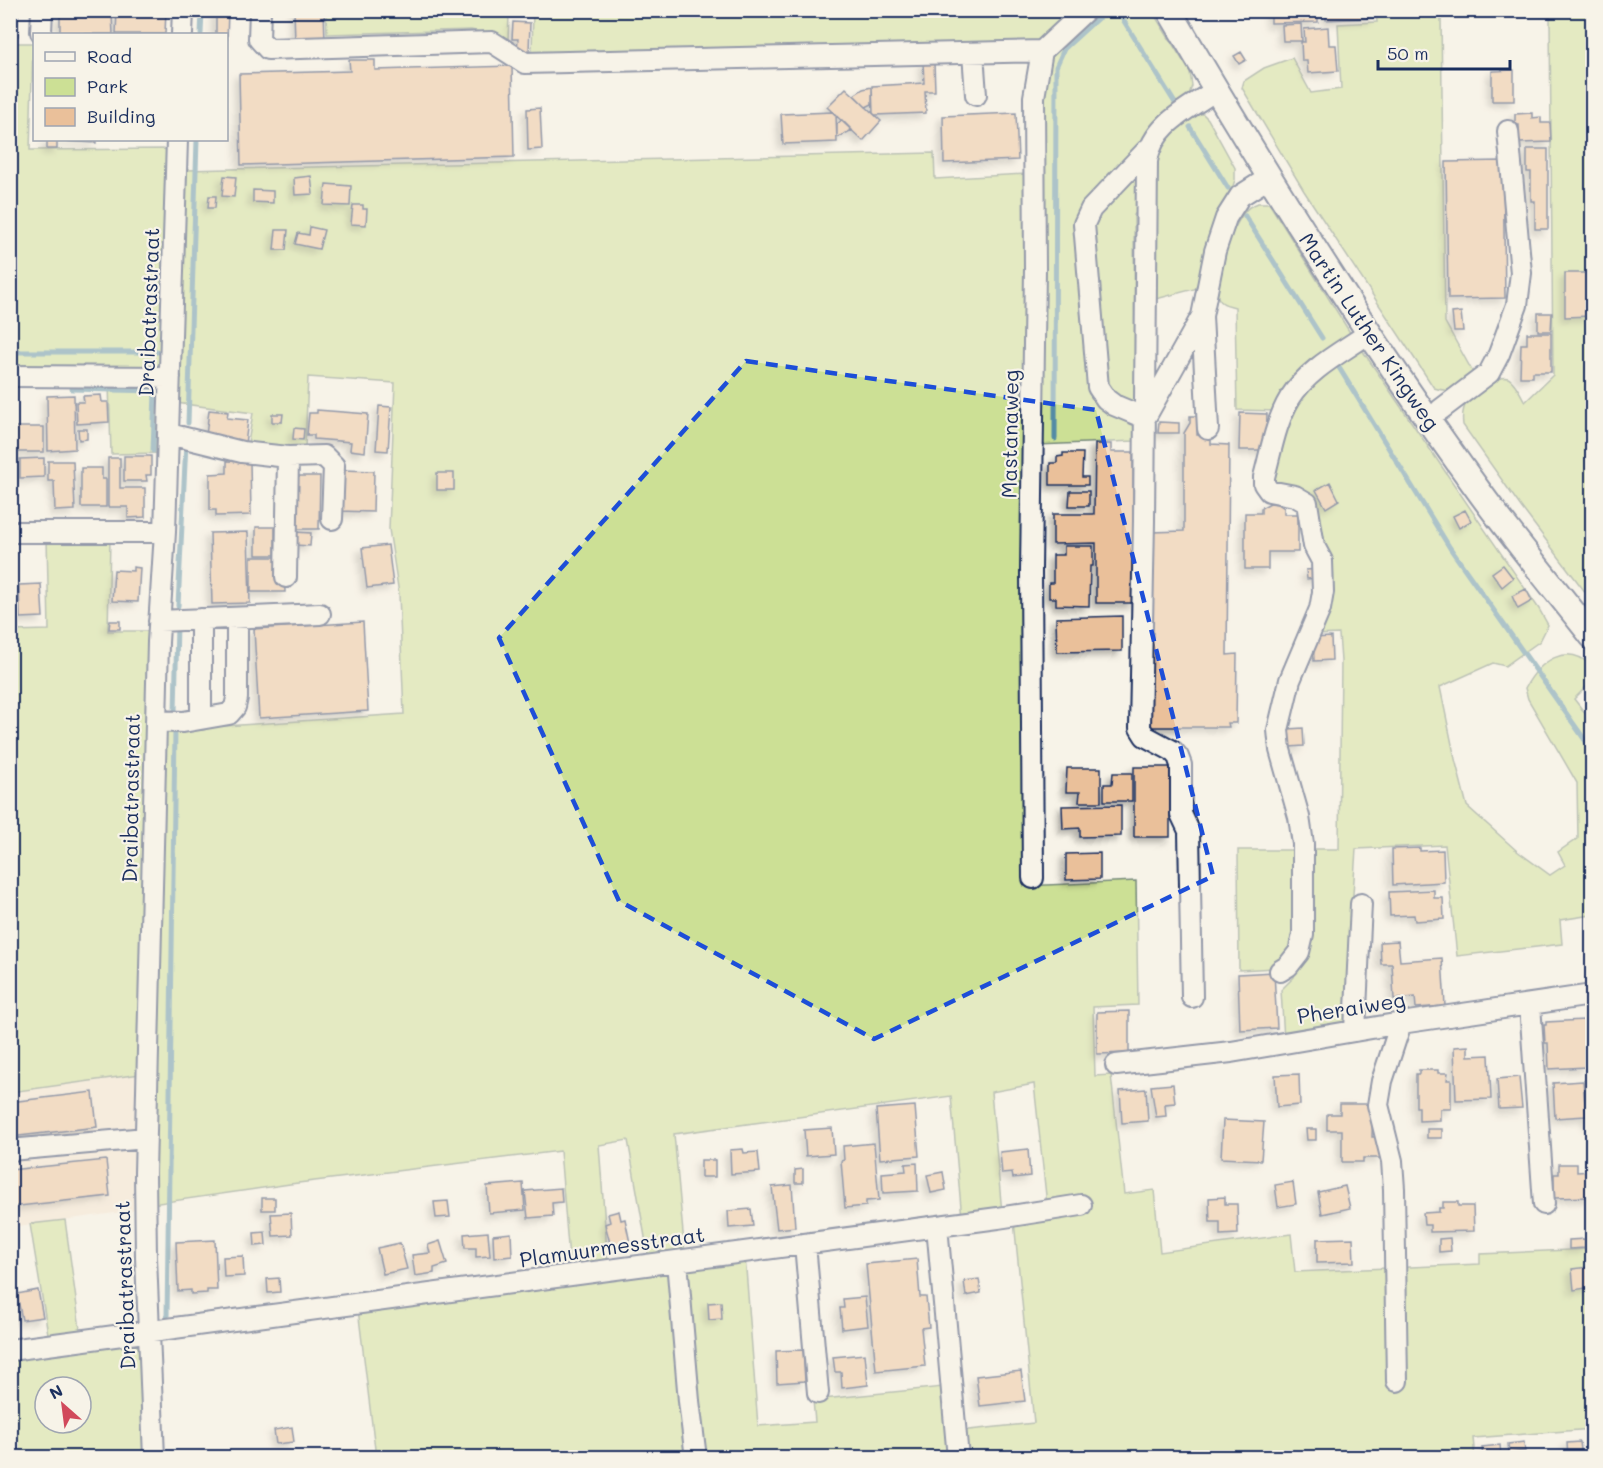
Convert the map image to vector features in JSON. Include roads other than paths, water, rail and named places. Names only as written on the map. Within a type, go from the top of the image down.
[{"type":"main road","name":"Martin Luther Kingweg","points":[[1169,10],[1216,90],[1369,333],[1481,494],[1593,636]]},
{"type":"street","points":[[41,32],[42,10]]},
{"type":"street","points":[[182,33],[183,10]]},
{"type":"street","points":[[260,10],[259,39],[268,49],[492,42],[525,63],[1042,51],[1086,10]]},
{"type":"street","name":"Mastanaweg","points":[[1033,878],[1031,559],[1035,269],[1034,97],[1042,51]]},
{"type":"street","points":[[973,53],[976,94]]},
{"type":"street","points":[[1145,418],[1114,405],[1106,399],[1098,387],[1084,224],[1091,209],[1149,148],[1165,124],[1216,90]]},
{"type":"street","points":[[1440,410],[1489,373],[1499,354],[1517,305],[1521,273],[1508,131]]},
{"type":"street","name":"Draibatrastraat","points":[[154,1458],[146,1257],[146,1138],[159,621],[169,434],[177,141]]},
{"type":"street","points":[[1149,148],[1140,728],[1144,736],[1173,752],[1181,765],[1181,814],[1189,831],[1192,997]]},
{"type":"street","points":[[1208,429],[1202,316],[1215,251],[1226,218],[1240,196],[1270,177]]},
{"type":"street","points":[[1145,418],[1202,316]]},
{"type":"street","points":[[1280,971],[1288,966],[1299,952],[1303,935],[1303,844],[1299,817],[1280,750],[1278,730],[1290,680],[1320,609],[1323,592],[1322,561],[1314,546],[1307,503],[1295,496],[1269,491],[1264,484],[1264,477],[1281,419],[1295,392],[1313,373],[1369,333]]},
{"type":"street","points":[[10,376],[170,377]]},
{"type":"street","points":[[169,434],[242,452],[288,457],[324,456],[334,466],[332,519]]},
{"type":"street","points":[[286,577],[288,457]]},
{"type":"street","points":[[10,532],[165,532]]},
{"type":"street","points":[[159,621],[320,614]]},
{"type":"street","points":[[156,721],[183,722],[201,719],[229,714],[236,707],[237,618]]},
{"type":"street","points":[[201,619],[201,719]]},
{"type":"street","points":[[1355,1031],[1361,904]]},
{"type":"street","name":"Pheraiweg","points":[[1116,1065],[1231,1052],[1401,1023],[1593,995]]},
{"type":"street","points":[[1530,1005],[1544,1204]]},
{"type":"street","points":[[1397,1382],[1394,1189],[1392,1161],[1378,1104],[1382,1081],[1401,1023]]},
{"type":"street","points":[[10,1150],[146,1138]]},
{"type":"street","name":"Plamuurmesstraat","points":[[10,1350],[1081,1205]]},
{"type":"street","points":[[937,1226],[958,1458]]},
{"type":"street","points":[[805,1244],[818,1393]]},
{"type":"street","points":[[677,1261],[696,1458]]},
{"type":"waterway","points":[[201,33],[202,10]]},
{"type":"waterway","points":[[1117,10],[1175,103]]},
{"type":"waterway","points":[[1055,439],[1056,67],[1064,49],[1098,18],[1118,11]]},
{"type":"waterway","points":[[1190,127],[1228,188]]},
{"type":"waterway","points":[[188,423],[197,141]]},
{"type":"waterway","points":[[1245,216],[1322,338]]},
{"type":"waterway","points":[[10,352],[160,352]]},
{"type":"waterway","points":[[1338,366],[1450,548],[1592,750]]},
{"type":"waterway","points":[[72,389],[155,391],[153,451]]},
{"type":"waterway","points":[[178,606],[186,443]]},
{"type":"waterway","points":[[175,712],[177,624]]},
{"type":"waterway","points":[[167,1317],[175,730]]}]
